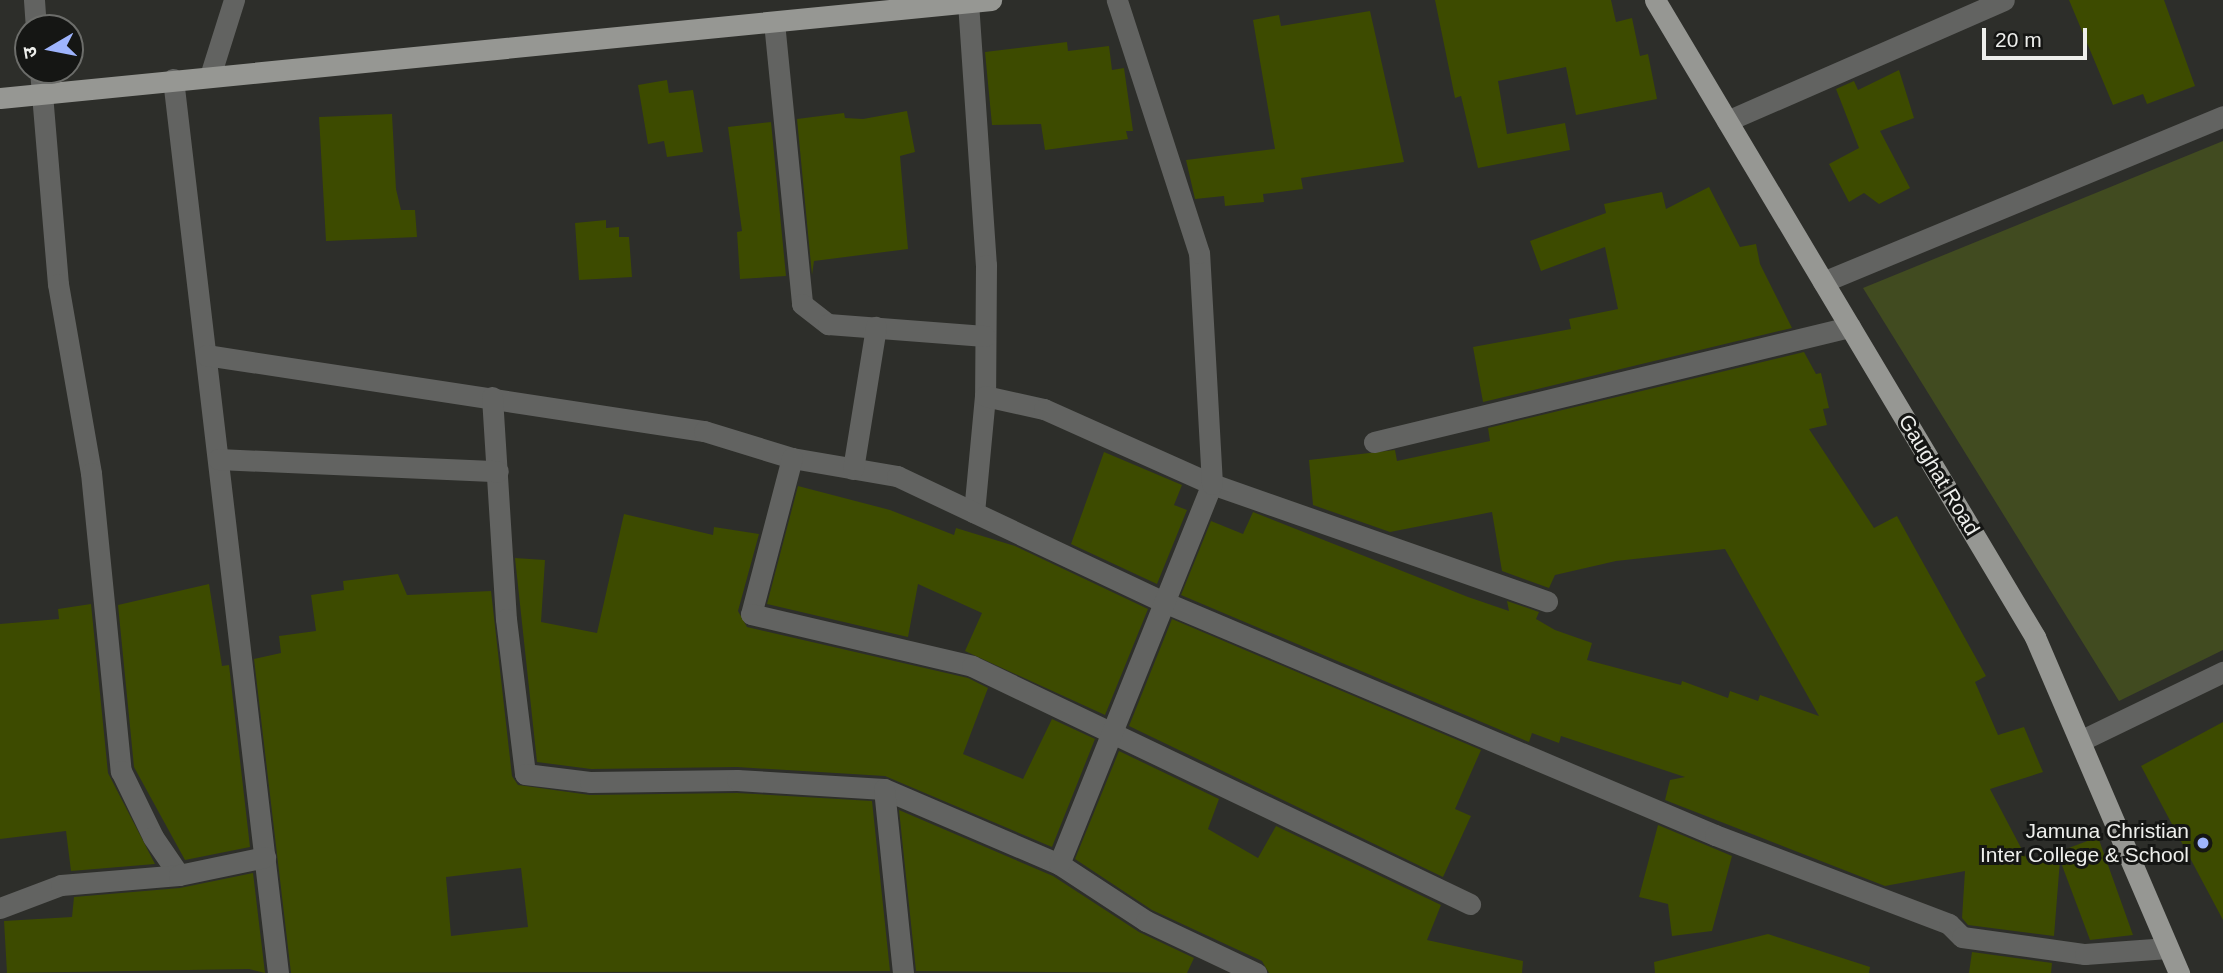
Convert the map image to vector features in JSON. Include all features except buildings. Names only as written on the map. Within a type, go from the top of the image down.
[{"type":"main road","points":[[0,98],[991,0]]},
{"type":"main road","name":"Gaughat Road","points":[[1655,0],[2035,637],[2179,973]]},
{"type":"street","points":[[210,76],[234,0]]},
{"type":"street","points":[[1059,864],[1212,484],[1199,253],[1117,0]]},
{"type":"street","points":[[1727,121],[2004,0]]},
{"type":"street","points":[[968,2],[985,336],[985,396],[974,512]]},
{"type":"street","points":[[774,22],[802,304],[828,324],[985,336]]},
{"type":"street","points":[[173,79],[278,973]]},
{"type":"street","points":[[42,84],[58,284],[91,473],[121,771],[153,837],[179,875]]},
{"type":"street","points":[[1823,282],[2223,117]]},
{"type":"street","points":[[853,468],[876,327]]},
{"type":"street","points":[[1374,442],[1850,327]]},
{"type":"street","points":[[206,355],[704,431],[792,458],[897,476],[1164,602],[1715,835],[1949,923],[1962,937],[2084,963],[2168,948]]},
{"type":"street","points":[[985,396],[1044,408],[1212,484],[1547,601]]},
{"type":"street","points":[[492,397],[506,620],[525,774],[590,782],[737,779],[884,789],[1059,864],[1146,921],[1256,973]]},
{"type":"street","points":[[792,458],[751,614],[972,666],[1470,904]]},
{"type":"street","points":[[218,459],[498,471]]},
{"type":"street","points":[[2080,741],[2223,672]]},
{"type":"street","points":[[884,789],[903,973]]},
{"type":"street","points":[[0,908],[61,885],[179,875],[265,857]]},
{"type":"green space","points":[[2223,141],[2223,650],[2119,701],[1863,288]]},
{"type":"place","name":"Jamuna Christian Inter College & School","points":[[2203,843]]}]
